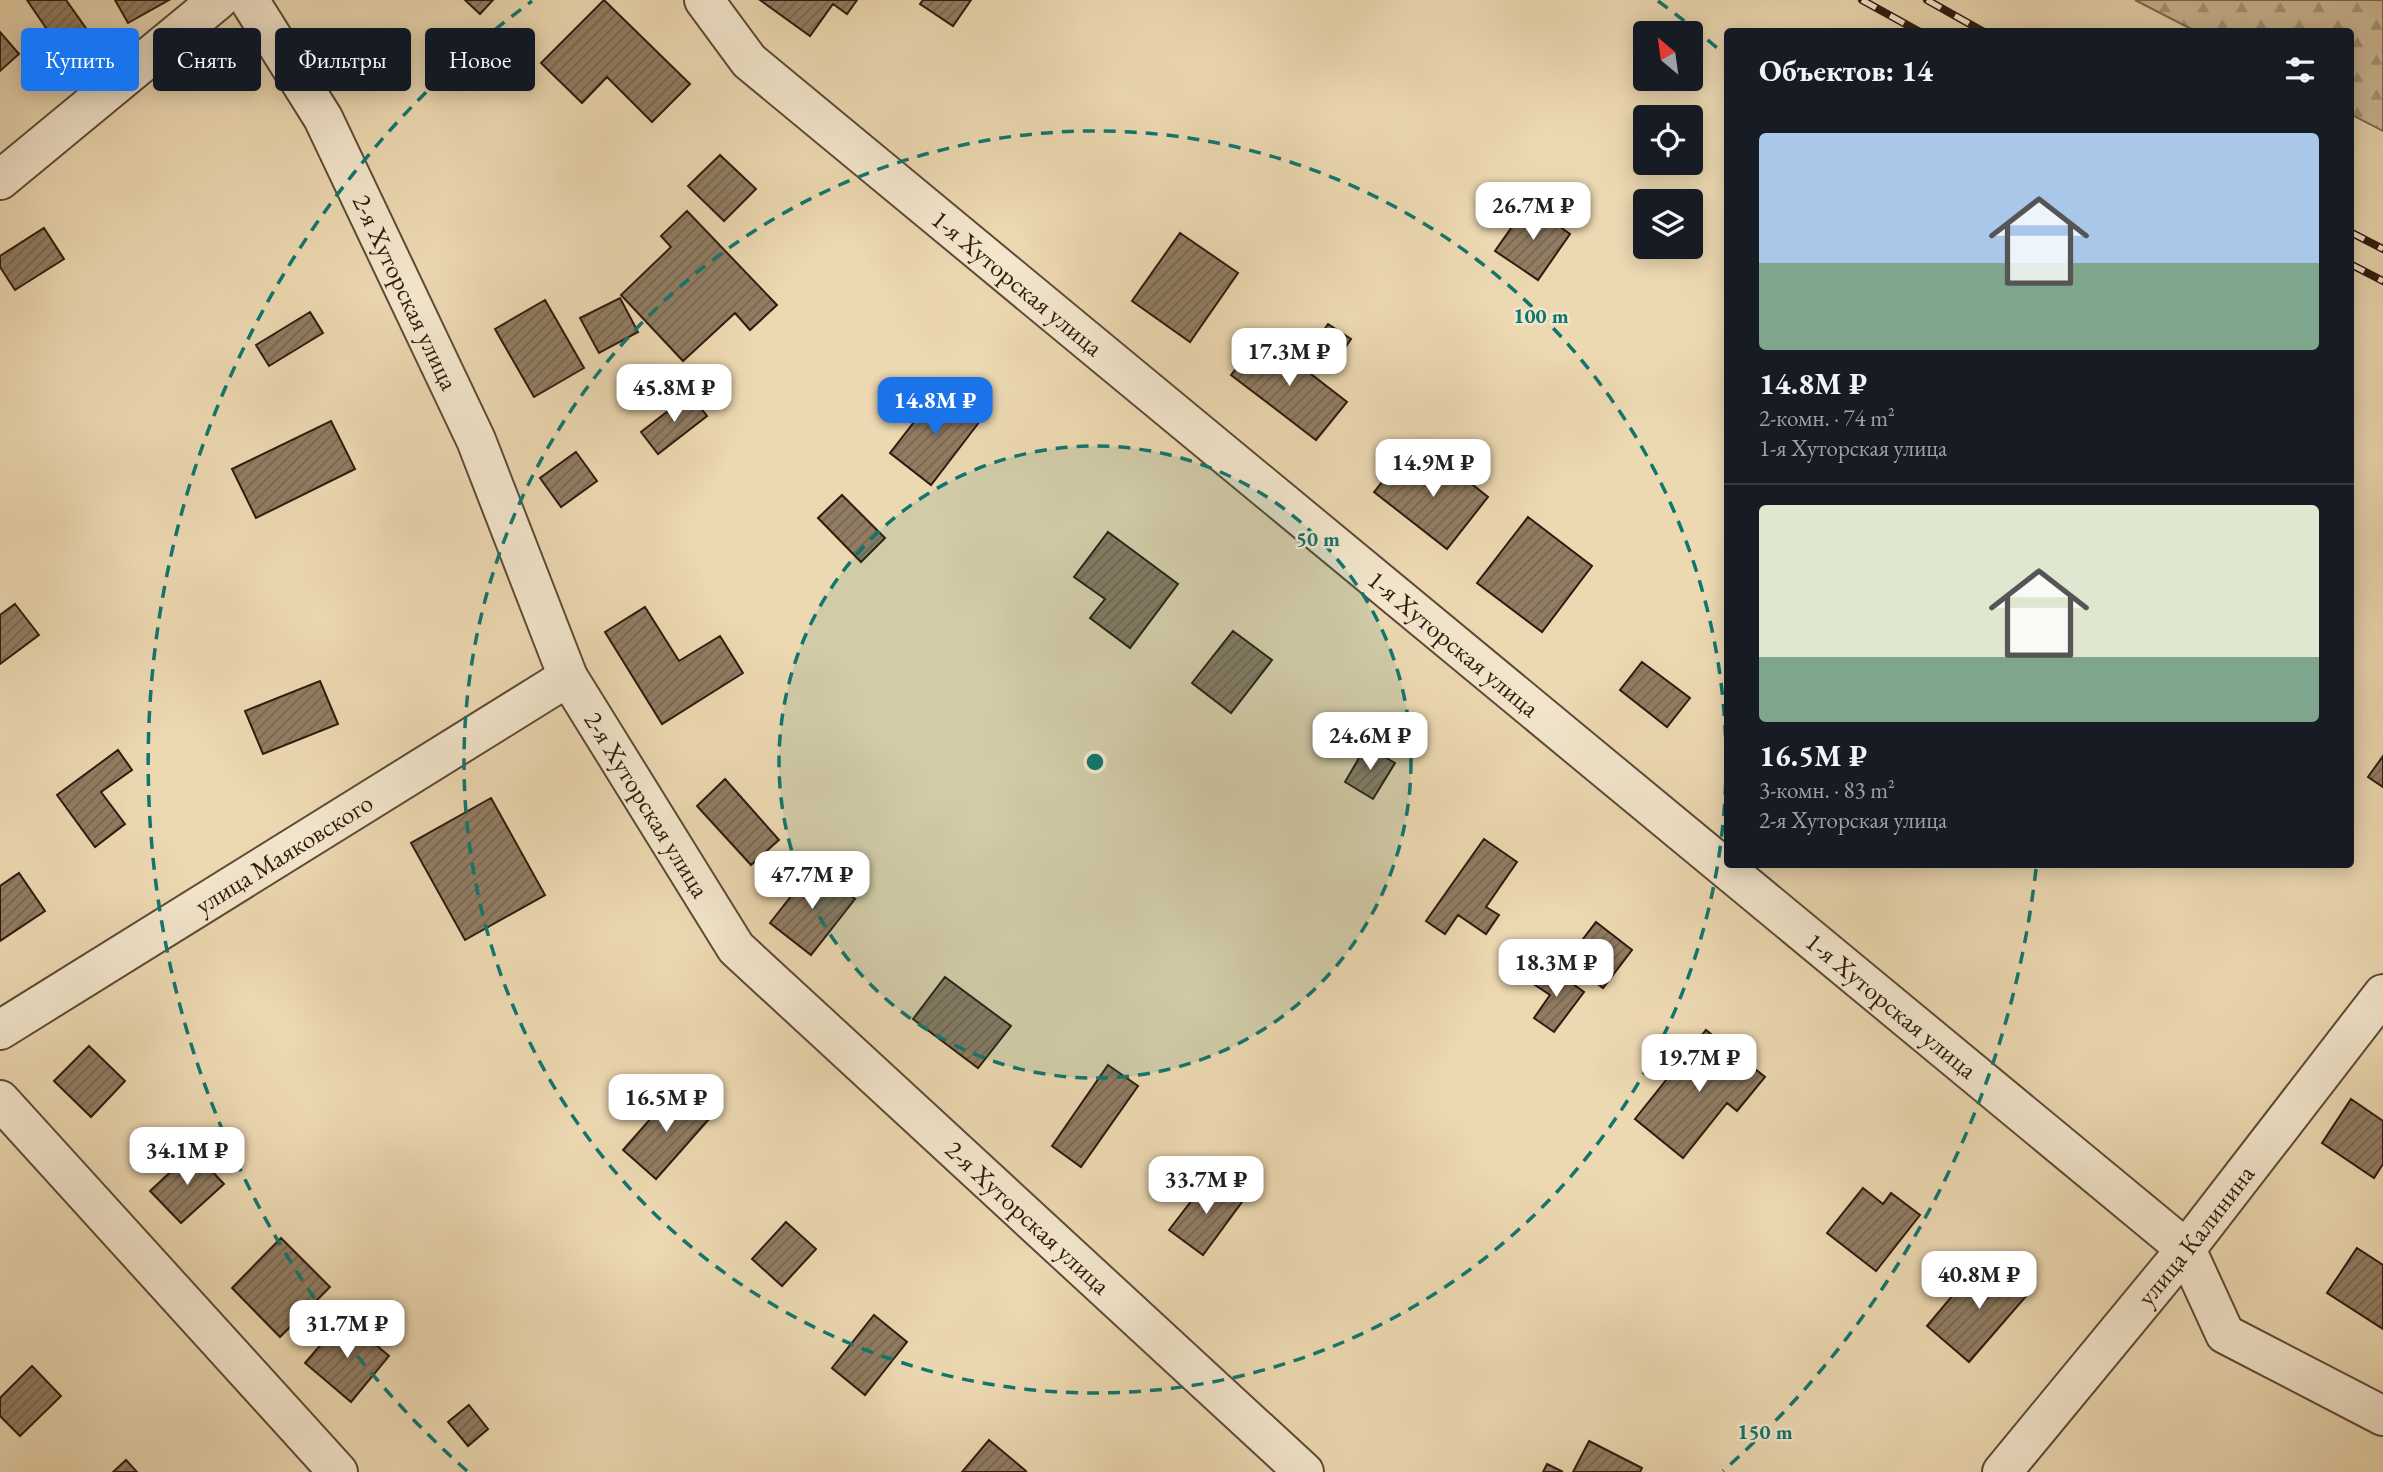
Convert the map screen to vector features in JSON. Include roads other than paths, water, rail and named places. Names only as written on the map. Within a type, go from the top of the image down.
[{"type":"street","points":[[0,180],[218,0]]},
{"type":"street","name":"2-я Хуторская улица","points":[[249,0],[323,118],[476,440],[568,677],[736,948],[1304,1472]]},
{"type":"street","name":"1-я Хуторская улица","points":[[704,0],[748,61],[1724,867]]},
{"type":"street","name":"улица Маяковского","points":[[0,1030],[568,677]]},
{"type":"street","name":"1-я Хуторская улица","points":[[1725,868],[2186,1249]]},
{"type":"street","name":"улица Калинина","points":[[2002,1472],[2186,1249],[2383,994]]},
{"type":"street","points":[[0,1100],[338,1472]]},
{"type":"street","points":[[2186,1249],[2225,1334],[2383,1416]]},
{"type":"railway","points":[[1862,0],[1913,28]]},
{"type":"railway","points":[[1927,0],[1977,28]]},
{"type":"railway","points":[[2354,234],[2383,249]]},
{"type":"railway","points":[[2354,266],[2383,281]]}]
